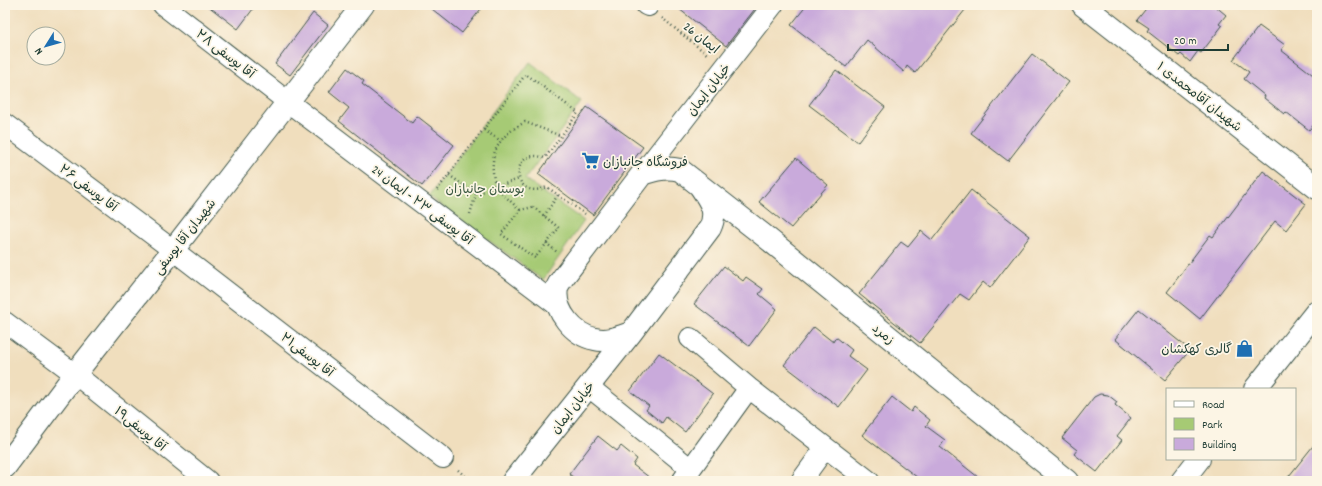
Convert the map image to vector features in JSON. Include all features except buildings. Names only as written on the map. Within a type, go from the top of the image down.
[{"type":"street","name":"آقا یوسفی ۲۸","points":[[163,5],[288,102]]},
{"type":"street","name":"شهیدان آقا یوسفی","points":[[5,467],[75,374],[364,5]]},
{"type":"street","name":"خیابان ایمان","points":[[642,174],[773,5]]},
{"type":"street","name":"شهیدان آقامحمدی ۱","points":[[1083,5],[1317,188]]},
{"type":"street","name":"آقا یوسفی ۲۳ - ایمان 24","points":[[288,102],[558,306]]},
{"type":"street","name":"آقا یوسفی ۲۶","points":[[5,124],[173,250]]},
{"type":"street","points":[[665,145],[664,152],[666,158],[680,170]]},
{"type":"street","points":[[631,333],[612,340],[595,339],[578,332],[565,319],[558,306],[557,288],[564,275],[642,174],[653,170],[668,168],[680,170]]},
{"type":"street","name":"زمرد","points":[[680,170],[762,234],[1067,481]]},
{"type":"street","points":[[700,186],[714,213],[714,220],[710,228]]},
{"type":"street","points":[[710,228],[718,224],[730,223],[743,226],[762,234]]},
{"type":"street","name":"خیابان ایمان","points":[[513,481],[631,333],[710,228]]},
{"type":"street","name":"آقا یوسفی۲۱","points":[[173,250],[443,458]]},
{"type":"street","points":[[1256,388],[1317,311]]},
{"type":"street","name":"آقا یوسفی۱۹","points":[[5,322],[75,374],[208,481]]},
{"type":"street","points":[[690,338],[749,388],[869,481]]},
{"type":"street","points":[[588,386],[686,475],[749,388]]},
{"type":"street","points":[[801,481],[825,448]]},
{"type":"street","points":[[1182,481],[1198,460]]},
{"type":"path","name":"ایمان 26","points":[[647,6],[724,68]]},
{"type":"path","points":[[425,206],[526,74],[578,113],[544,158],[538,155],[524,159],[518,171],[519,179],[523,186],[531,190],[539,190],[547,187],[602,226]]},
{"type":"path","points":[[520,210],[495,187],[493,161],[497,146],[510,130],[525,122],[561,136]]},
{"type":"path","points":[[484,130],[501,141]]},
{"type":"path","points":[[449,176],[476,194]]},
{"type":"path","points":[[476,194],[519,179]]},
{"type":"path","points":[[457,230],[472,212],[476,194]]},
{"type":"path","points":[[544,216],[558,195]]},
{"type":"path","points":[[533,208],[559,228],[535,258],[501,234],[520,210],[533,208]]},
{"type":"green space","name":"بوستان جانبازان","points":[[530,62],[582,102],[525,179],[584,221],[543,280],[429,197]]},
{"type":"place","name":"فروشگاه جانبازان","points":[[590,161]]},
{"type":"place","name":"گالری کهکشان","points":[[1245,348]]}]
